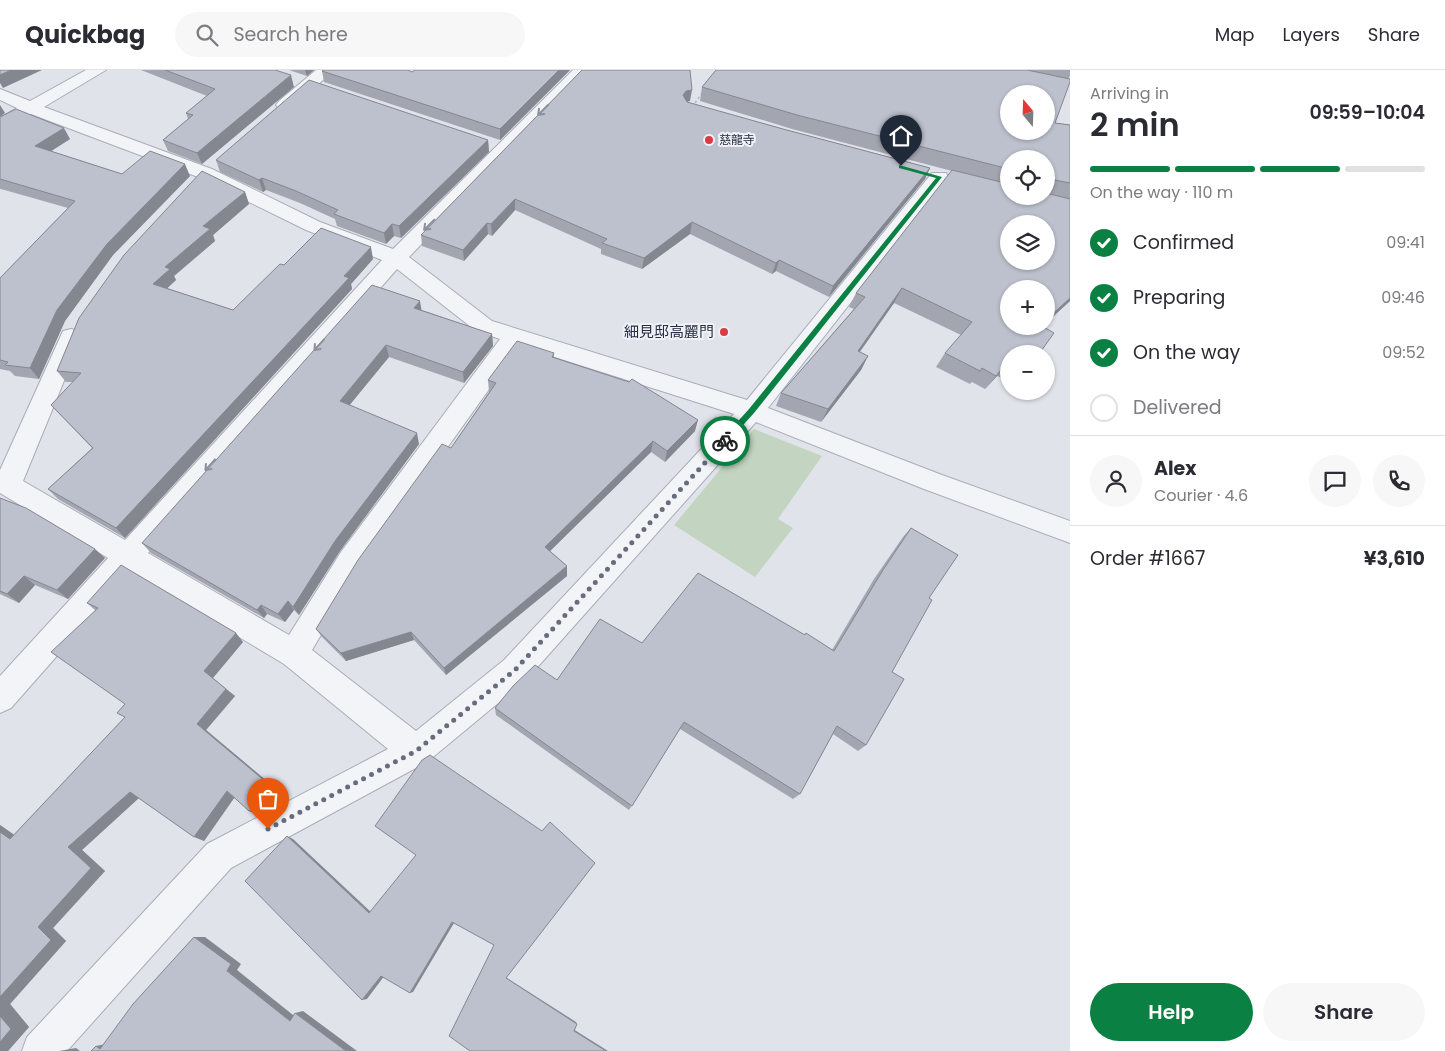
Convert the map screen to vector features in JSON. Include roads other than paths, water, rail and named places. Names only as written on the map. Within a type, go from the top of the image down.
[{"type":"street","points":[[0,125],[98,70]]},
{"type":"street","points":[[272,116],[326,70]]},
{"type":"street","points":[[0,698],[495,146],[582,70]]},
{"type":"street","points":[[292,79],[327,91]]},
{"type":"street","points":[[0,94],[30,108],[206,173],[313,226],[396,258],[484,326],[752,411],[933,482],[1070,532]]},
{"type":"street","points":[[42,1051],[219,856],[416,751],[515,670],[752,411],[939,176]]},
{"type":"street","points":[[80,320],[75,327],[4,482],[294,654],[416,751]]},
{"type":"street","points":[[294,654],[351,560],[515,336]]},
{"type":"place","name":"慈龍寺","points":[[709,140]]},
{"type":"place","name":"細見邸高麗門","points":[[724,332]]}]
